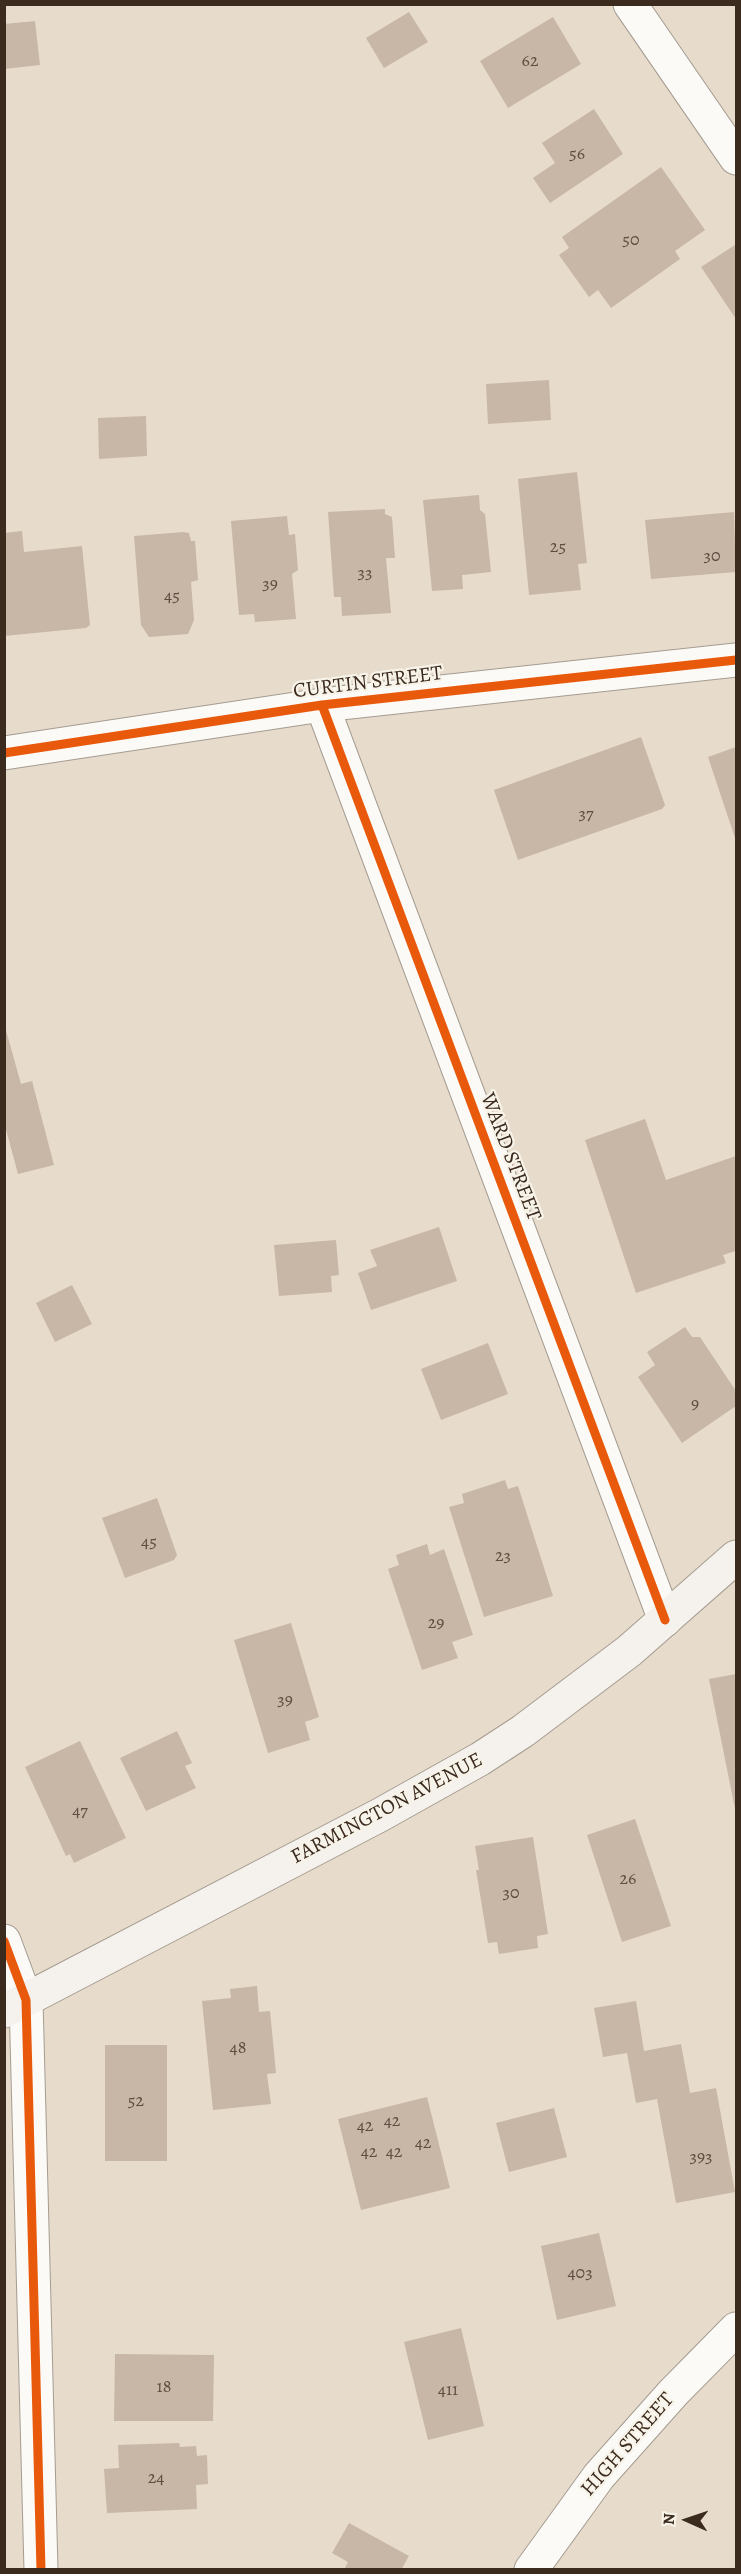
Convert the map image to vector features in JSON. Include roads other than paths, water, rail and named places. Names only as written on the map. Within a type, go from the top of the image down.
[{"type":"main road","name":"FARMINGTON AVENUE","points":[[15,2006],[380,1815],[480,1759],[549,1713],[666,1620],[736,1557]]},
{"type":"street","points":[[630,4],[736,158]]},
{"type":"street","name":"CURTIN STREET","points":[[4,753],[322,705],[736,660]]},
{"type":"street","name":"WARD STREET","points":[[322,705],[666,1620]]},
{"type":"street","points":[[4,1941],[15,2006],[41,2570]]},
{"type":"street","name":"HIGH STREET","points":[[531,2570],[604,2470],[673,2393],[736,2329]]}]
